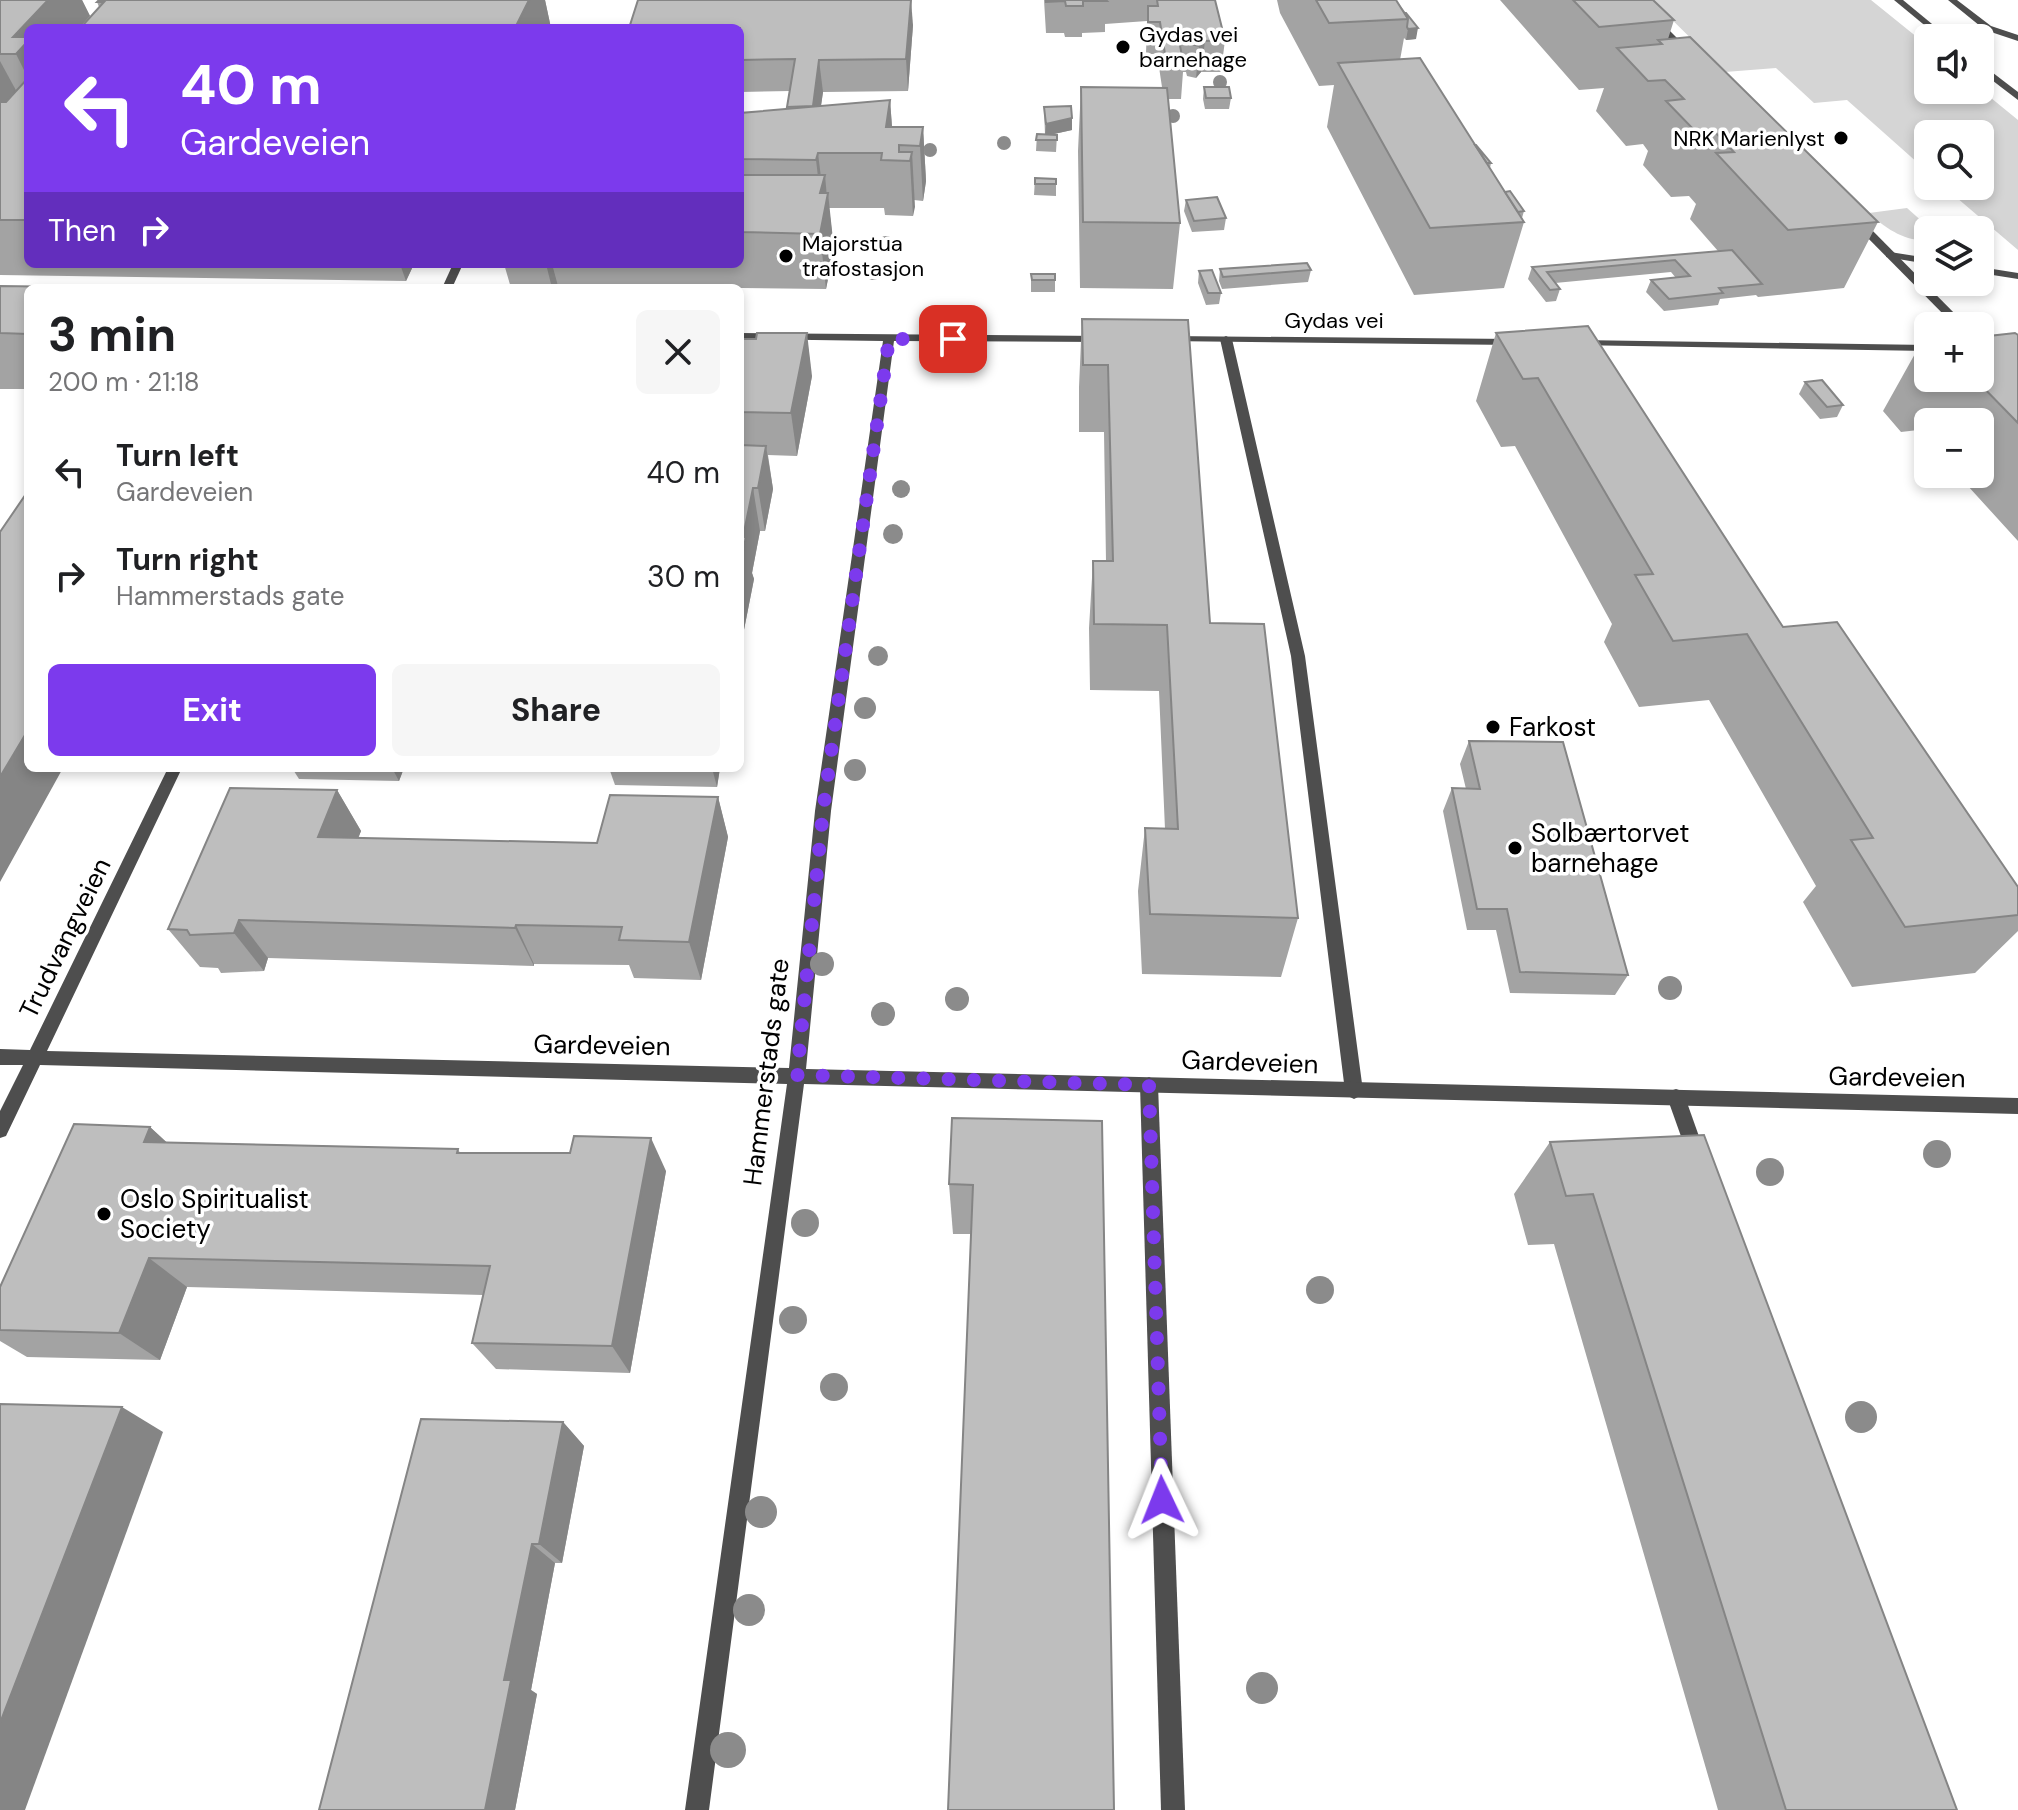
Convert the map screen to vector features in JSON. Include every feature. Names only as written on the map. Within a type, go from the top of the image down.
[{"type":"street","points":[[1634,0],[1701,66]]},
{"type":"street","points":[[1898,0],[1928,24]]},
{"type":"street","points":[[1952,0],[1988,28],[2018,38]]},
{"type":"street","points":[[1994,77],[2018,97]]},
{"type":"street","points":[[1846,210],[1947,312]]},
{"type":"street","points":[[1890,255],[1914,259]]},
{"type":"street","points":[[1994,272],[2018,276]]},
{"type":"street","points":[[744,336],[1114,339]]},
{"type":"street","name":"Hammerstads gate","points":[[697,1810],[797,1075],[823,811],[889,339]]},
{"type":"street","name":"Gydas vei","points":[[1162,339],[1527,342]]},
{"type":"street","points":[[1226,339],[1298,656],[1354,1091]]},
{"type":"street","points":[[1559,342],[1914,348]]},
{"type":"street","points":[[1575,343],[1583,355]]},
{"type":"street","name":"Trudvangveien","points":[[0,1130],[173,772]]},
{"type":"street","name":"Gardeveien","points":[[0,1057],[2018,1106]]},
{"type":"street","points":[[1149,1085],[1173,1810]]},
{"type":"street","points":[[1676,1097],[1702,1171]]},
{"type":"shaded area","points":[[1652,0],[1871,0],[1914,35],[1914,104],[1994,104],[1994,100],[2018,120],[2018,250],[1994,230],[1994,216],[1978,216],[1959,200],[1994,200],[1994,120],[1914,120],[1914,160],[1847,100],[1814,103],[1776,68],[1725,72]]},
{"type":"shaded area","points":[[1907,208],[1916,216],[1914,239],[1896,233],[1869,213]]},
{"type":"building","points":[[0,0],[48,0],[13,37],[24,37],[24,45],[16,54],[0,54]]},
{"type":"building","points":[[529,0],[517,24],[84,24],[104,2],[97,2]]},
{"type":"building","points":[[638,0],[911,0],[906,59],[819,60],[813,106],[787,107],[795,59],[744,60],[744,24],[630,24]]},
{"type":"building","points":[[1046,0],[1107,1],[1083,1],[1083,6],[1066,6],[1065,1]]},
{"type":"building","points":[[1157,0],[1215,0],[1225,40],[1205,41],[1199,46],[1190,44],[1189,40],[1179,40],[1184,67],[1167,67],[1160,22],[1148,22],[1148,6],[1158,6]]},
{"type":"building","points":[[1316,0],[1396,0],[1408,19],[1329,23]]},
{"type":"building","points":[[1573,0],[1653,0],[1674,20],[1599,27]]},
{"type":"building","points":[[1406,13],[1418,28],[1408,29]]},
{"type":"building","points":[[1690,37],[1878,222],[1788,230],[1716,153],[1734,152],[1714,131],[1696,132],[1666,101],[1684,99],[1665,80],[1648,81],[1617,48],[1662,44],[1658,40]]},
{"type":"building","points":[[1420,58],[1524,222],[1430,228],[1338,63]]},
{"type":"building","points":[[24,82],[24,220],[0,220],[0,102],[6,102]]},
{"type":"building","points":[[1081,87],[1167,88],[1180,223],[1083,222]]},
{"type":"building","points":[[1204,87],[1229,87],[1231,98],[1206,98]]},
{"type":"building","points":[[890,100],[886,127],[923,127],[920,146],[899,145],[899,152],[912,152],[910,161],[881,160],[882,153],[818,153],[816,160],[744,159],[744,113]]},
{"type":"building","points":[[1071,106],[1072,118],[1046,124],[1044,107]]},
{"type":"building","points":[[1037,134],[1057,135],[1057,140],[1036,140]]},
{"type":"building","points":[[1476,145],[1491,163],[1487,163]]},
{"type":"building","points":[[744,175],[825,175],[820,193],[828,193],[820,234],[744,232]]},
{"type":"building","points":[[1035,178],[1056,179],[1056,184],[1035,184]]},
{"type":"building","points":[[1510,191],[1524,211],[1518,212],[1505,192]]},
{"type":"building","points":[[1217,197],[1226,218],[1194,221],[1186,200]]},
{"type":"building","points":[[1732,250],[1762,284],[1719,288],[1723,293],[1669,299],[1651,280],[1690,276],[1675,260],[1547,272],[1560,289],[1550,290],[1532,267]]},
{"type":"building","points":[[1307,263],[1311,270],[1223,277],[1220,269]]},
{"type":"building","points":[[1212,270],[1221,293],[1208,293],[1199,271]]},
{"type":"building","points":[[1031,274],[1055,274],[1055,280],[1032,280]]},
{"type":"building","points":[[0,286],[24,286],[24,334],[0,333]]},
{"type":"building","points":[[1082,319],[1188,320],[1210,623],[1264,624],[1298,918],[1150,914],[1145,828],[1178,829],[1167,625],[1094,624],[1093,561],[1113,561],[1108,365],[1083,365]]},
{"type":"building","points":[[1588,326],[1783,627],[1837,622],[2018,887],[2018,915],[1905,927],[1851,840],[1873,838],[1747,634],[1673,641],[1635,575],[1653,574],[1538,378],[1523,379],[1496,333]]},
{"type":"building","points":[[757,333],[807,333],[791,413],[744,412],[744,339],[756,339]]},
{"type":"building","points":[[1994,335],[2018,335],[2018,423],[1988,392],[1994,392]]},
{"type":"building","points":[[1822,380],[1843,405],[1827,407],[1805,382]]},
{"type":"building","points":[[744,445],[766,446],[758,488],[753,488],[744,532]]},
{"type":"building","points":[[24,497],[24,737],[0,777],[0,532]]},
{"type":"building","points":[[1469,741],[1563,742],[1628,975],[1520,972],[1507,909],[1477,909],[1452,788],[1480,789]]},
{"type":"building","points":[[230,788],[337,790],[318,837],[597,843],[610,795],[718,797],[689,942],[619,940],[622,927],[516,925],[515,928],[239,920],[234,933],[190,935],[187,930],[168,929]]},
{"type":"building","points":[[952,1118],[1102,1121],[1114,1810],[948,1810],[973,1185],[949,1184]]},
{"type":"building","points":[[74,1124],[150,1127],[144,1142],[458,1149],[457,1153],[570,1153],[574,1136],[651,1138],[612,1346],[472,1343],[490,1266],[149,1258],[119,1333],[0,1330],[0,1287]]},
{"type":"building","points":[[1704,1135],[1957,1810],[1786,1810],[1593,1194],[1566,1196],[1550,1142]]},
{"type":"building","points":[[0,1404],[122,1407],[0,1723]]},
{"type":"building","points":[[421,1419],[563,1422],[539,1544],[532,1544],[504,1680],[511,1680],[485,1810],[319,1810]]},
{"type":"place","name":"Gydas vei barnehage","points":[[1123,47]]},
{"type":"place","name":"NRK Marienlyst","points":[[1841,138]]},
{"type":"place","name":"Majorstua trafostasjon","points":[[786,256]]},
{"type":"place","name":"Farkost","points":[[1493,727]]},
{"type":"place","name":"Solbærtorvet barnehage","points":[[1515,848]]},
{"type":"place","name":"Oslo Spiritualist Society","points":[[104,1214]]},
{"type":"route","points":[[953,339],[889,339],[823,811],[797,1075],[1149,1085],[1162,1500]]}]
